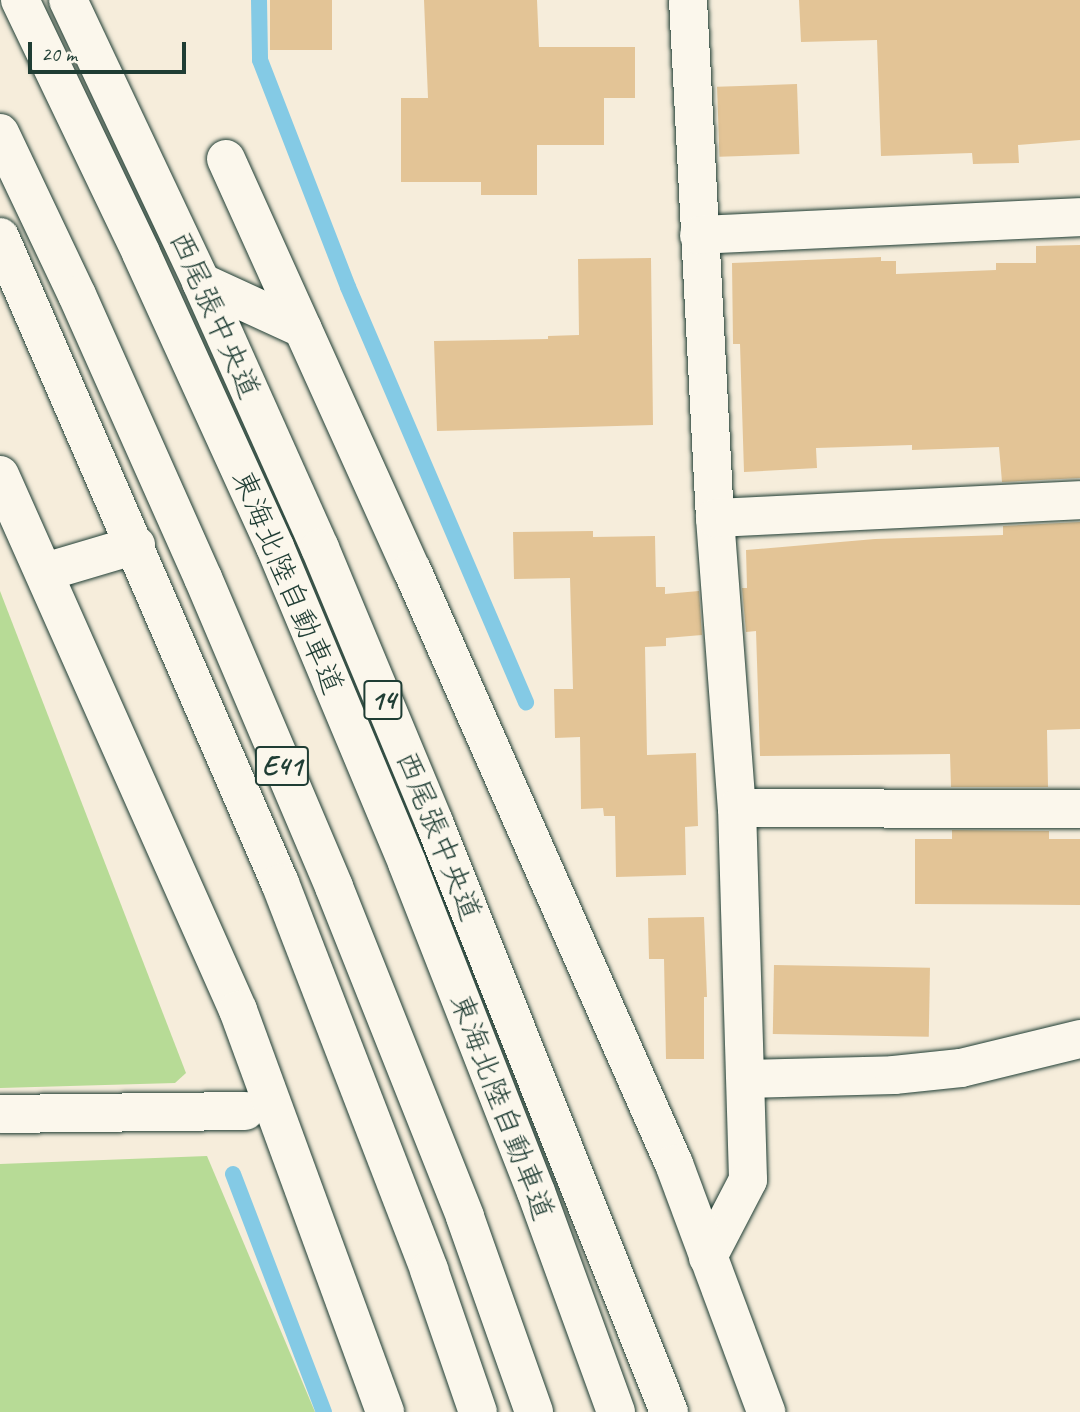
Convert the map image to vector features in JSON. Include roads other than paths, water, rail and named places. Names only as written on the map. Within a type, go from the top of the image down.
[{"type":"main road","name":"東海北陸自動車道","points":[[20,0],[141,253],[280,560],[412,876],[536,1192],[616,1412]]},
{"type":"main road","name":"西尾張中央道","points":[[68,0],[201,282],[320,548],[435,822],[669,1412]]},
{"type":"main road","points":[[688,0],[715,518],[737,808],[748,1180],[708,1257]]},
{"type":"main road","name":"E41","points":[[0,133],[77,295],[197,566],[334,887],[465,1217],[534,1412]]},
{"type":"main road","points":[[226,159],[594,979],[674,1164],[766,1412]]},
{"type":"main road","points":[[699,234],[1080,217]]},
{"type":"main road","points":[[0,237],[136,545],[280,883],[429,1270],[478,1412]]},
{"type":"main road","points":[[201,282],[303,329]]},
{"type":"main road","points":[[0,475],[238,1010],[386,1412]]},
{"type":"main road","points":[[715,518],[1080,500]]},
{"type":"main road","points":[[45,572],[136,545]]},
{"type":"main road","points":[[737,808],[1080,809]]},
{"type":"main road","points":[[746,1079],[894,1075],[961,1068],[1080,1039]]},
{"type":"main road","points":[[0,1115],[245,1111]]},
{"type":"waterway","points":[[259,0],[260,60],[348,287],[526,703]]},
{"type":"waterway","points":[[233,1174],[324,1412]]}]
